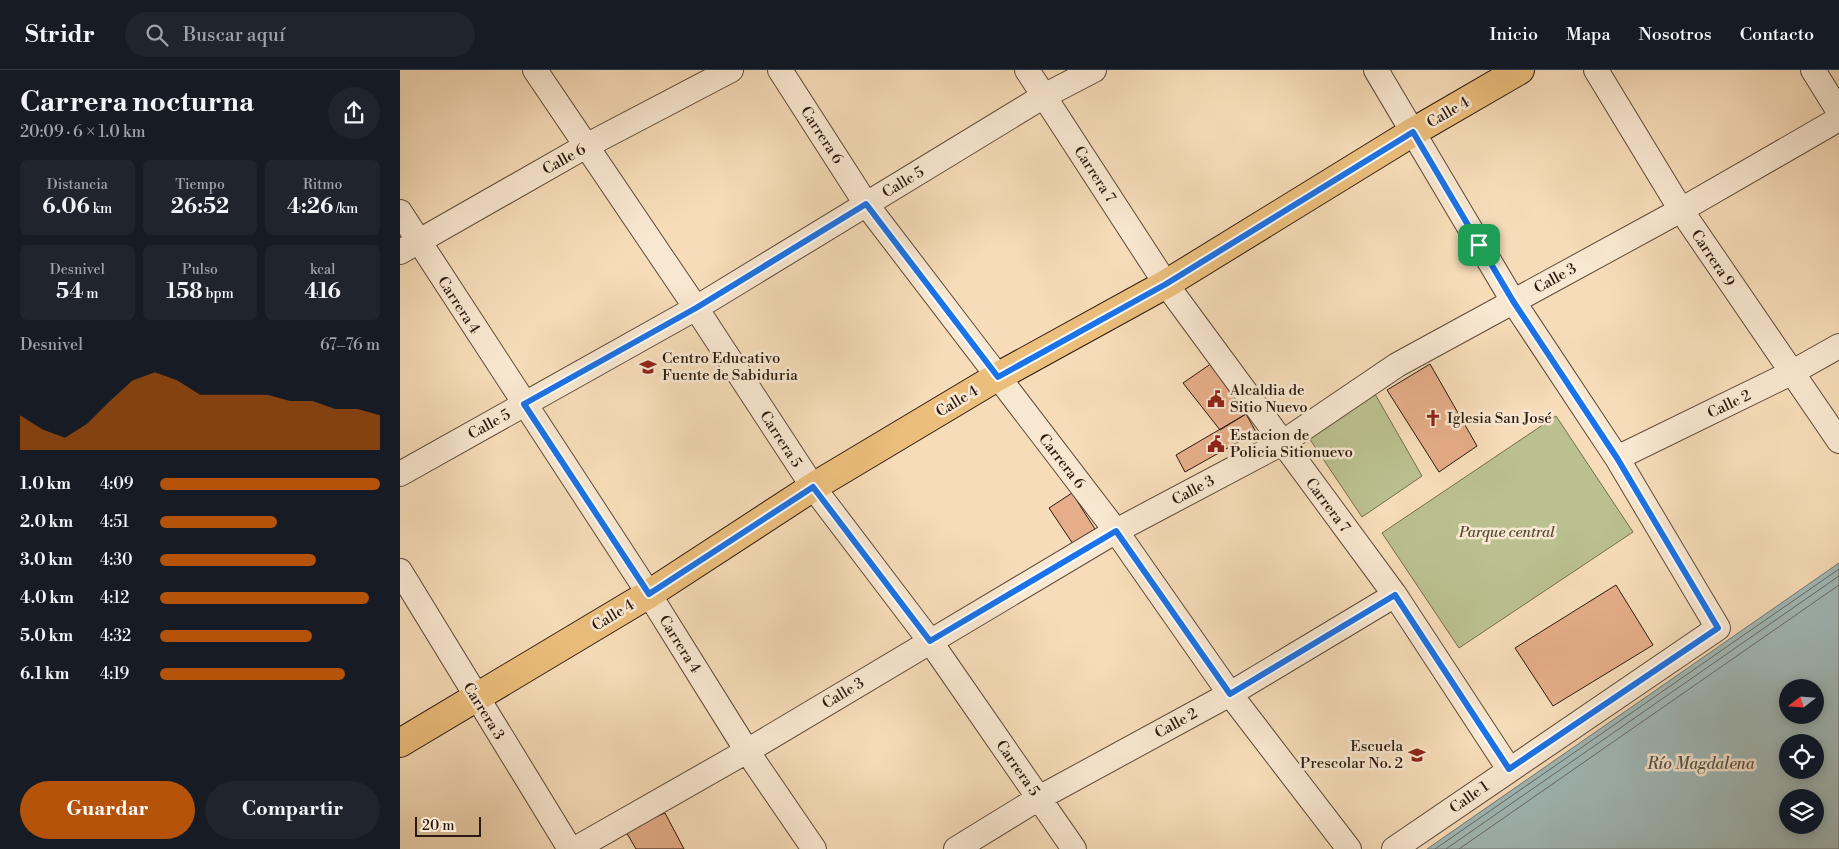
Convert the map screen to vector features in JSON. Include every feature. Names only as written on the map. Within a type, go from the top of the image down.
[{"type":"main road","name":"Calle 4","points":[[400,743],[649,594],[813,487],[998,377],[1166,284],[1413,132],[1520,70]]},
{"type":"street","name":"Carrera 5","points":[[535,70],[696,308],[813,487],[930,641],[1074,849]]},
{"type":"street","name":"Calle 6","points":[[409,246],[586,146],[731,70]]},
{"type":"street","name":"Carrera 6","points":[[780,70],[866,204],[1116,531],[1230,694],[1349,849]]},
{"type":"street","name":"Carrera 7","points":[[1027,70],[1166,284],[1395,595],[1509,769]]},
{"type":"street","name":"Calle 5","points":[[400,474],[696,308],[1044,96],[1094,70]]},
{"type":"street","points":[[1376,70],[1513,301],[1617,458]]},
{"type":"street","name":"Carrera 9","points":[[1596,70],[1680,210],[1839,441]]},
{"type":"street","points":[[1813,70],[1839,112]]},
{"type":"street","name":"Calle 3","points":[[574,849],[746,751],[1116,531],[1282,443],[1397,366],[1680,210],[1839,119]]},
{"type":"street","name":"Carrera 4","points":[[400,212],[409,246],[524,404],[649,594],[746,751],[814,849]]},
{"type":"street","name":"Calle 2","points":[[1617,458],[1791,373],[1839,346]]},
{"type":"street","name":"Calle 1","points":[[1394,849],[1718,628],[1617,458]]},
{"type":"street","name":"Carrera 3","points":[[400,571],[475,697],[570,849]]},
{"type":"street","name":"Calle 2","points":[[956,849],[1039,798],[1230,694],[1395,595]]},
{"type":"green space","points":[[1375,394],[1422,476],[1362,517],[1307,435]]},
{"type":"green space","name":"Parque central","points":[[1556,416],[1633,532],[1459,648],[1382,533]]},
{"type":"water","name":"Río Magdalena","points":[[1839,563],[1839,849],[1427,849]]},
{"type":"building","name":"Alcaldia de Sitio Nuevo","points":[[1212,363],[1246,414],[1220,430],[1183,383]]},
{"type":"building","name":"Iglesia San José","points":[[1430,364],[1477,446],[1439,472],[1387,390]]},
{"type":"building","name":"Estacion de Policia Sitionuevo","points":[[1246,414],[1256,432],[1185,472],[1176,455]]},
{"type":"building","points":[[1072,493],[1095,529],[1073,544],[1049,508]]},
{"type":"building","points":[[1616,585],[1653,645],[1553,706],[1515,648]]},
{"type":"building","points":[[665,813],[684,849],[636,849],[625,830]]},
{"type":"place","name":"Centro Educativo Fuente de Sabiduria","points":[[648,367]]},
{"type":"place","name":"Alcaldia de Sitio Nuevo","points":[[1216,399]]},
{"type":"place","name":"Iglesia San José","points":[[1433,418]]},
{"type":"place","name":"Estacion de Policia Sitionuevo","points":[[1216,444]]},
{"type":"place","name":"Escuela Prescolar No. 2","points":[[1417,755]]},
{"type":"route","points":[[1413,132],[1479,245],[1513,301],[1617,458],[1718,628],[1509,769],[1395,595],[1230,694],[1116,531],[930,641],[813,487],[649,594],[524,404],[696,308],[866,204],[998,377],[1166,284],[1413,132]]}]
